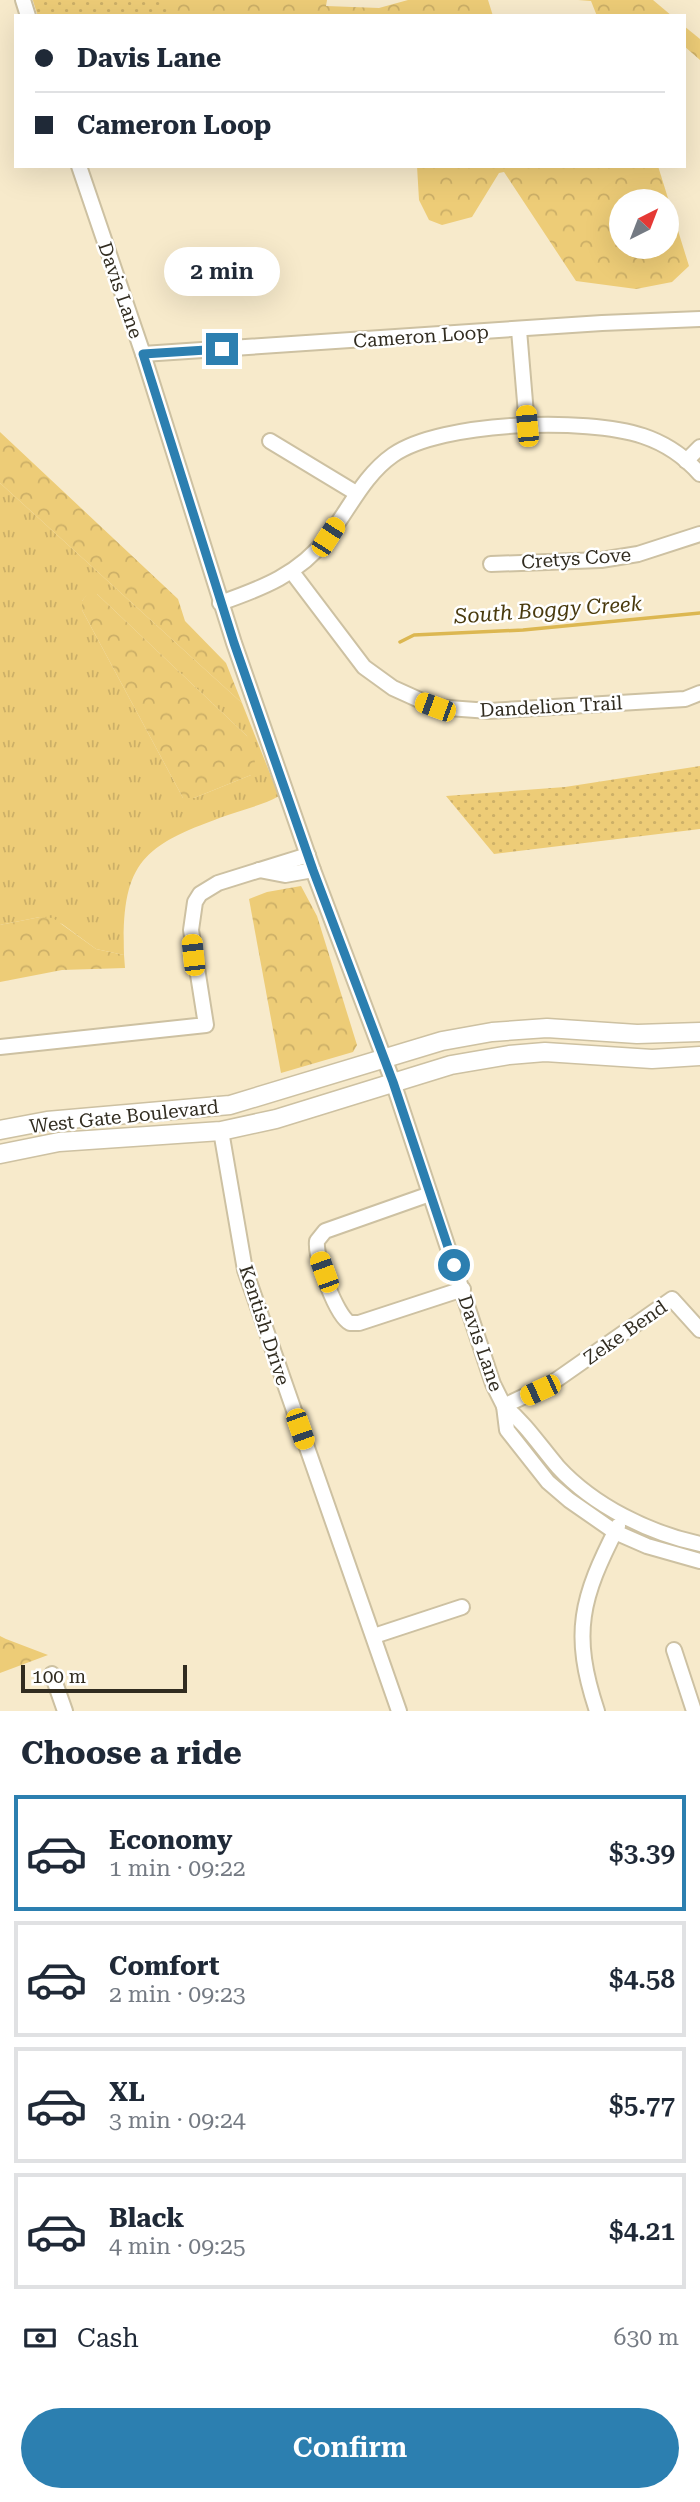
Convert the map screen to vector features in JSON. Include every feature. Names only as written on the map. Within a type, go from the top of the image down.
[{"type":"main road","name":"West Gate Boulevard","points":[[0,1130],[35,1123],[230,1105],[442,1041],[525,1029],[637,1034],[700,1032]]},
{"type":"main road","name":"West Gate Boulevard","points":[[0,1154],[59,1142],[221,1131],[276,1119],[451,1065],[545,1052],[652,1059],[700,1056]]},
{"type":"main road","points":[[98,1117],[113,1128],[121,1139]]},
{"type":"street","name":"Davis Lane","points":[[80,168],[143,354],[220,603],[310,863],[393,1082],[493,1384],[504,1406],[507,1430],[541,1473],[569,1500],[615,1532],[647,1546],[700,1561]]},
{"type":"street","name":"Cameron Loop","points":[[143,354],[700,319]]},
{"type":"street","points":[[519,330],[527,426]]},
{"type":"street","points":[[220,603],[267,586],[292,572],[328,537],[356,493],[393,455],[439,434],[527,426],[607,427],[645,436],[686,461],[700,474]]},
{"type":"street","points":[[270,441],[356,493]]},
{"type":"street","points":[[686,461],[700,447]]},
{"type":"street","name":"Cretys Cove","points":[[491,564],[601,559],[638,554],[700,534]]},
{"type":"street","name":"Dandelion Trail","points":[[292,572],[364,667],[393,688],[435,707],[489,711],[685,699],[700,693]]},
{"type":"street","points":[[0,1047],[206,1026],[193,955],[192,908],[200,894],[218,883],[259,870],[285,875],[310,863]]},
{"type":"street","name":"Kentish Drive","points":[[221,1131],[245,1270],[399,1711]]},
{"type":"street","points":[[430,1194],[325,1231],[317,1241],[317,1251],[338,1312],[350,1323],[359,1323],[463,1289]]},
{"type":"street","name":"Zeke Bend","points":[[504,1406],[552,1383],[673,1299],[700,1330]]},
{"type":"street","name":"Davis Lane","points":[[504,1406],[522,1420],[560,1469],[623,1516],[654,1531],[700,1544]]},
{"type":"street","points":[[597,1711],[584,1674],[581,1623],[588,1597],[623,1516]]},
{"type":"street","points":[[374,1636],[462,1607]]},
{"type":"street","points":[[674,1650],[695,1701]]},
{"type":"street","points":[[52,1674],[65,1711]]},
{"type":"green space","points":[[33,0],[327,0],[326,6],[379,8],[408,0],[488,0],[492,14],[37,14]]},
{"type":"green space","points":[[33,0],[166,0],[170,14],[37,14]]},
{"type":"green space","points":[[578,0],[653,0],[670,14],[596,14],[591,1]]},
{"type":"green space","points":[[686,28],[700,39],[700,60],[686,48]]},
{"type":"green space","points":[[417,168],[659,168],[665,189],[609,189],[609,259],[679,259],[679,234],[689,266],[672,282],[636,289],[576,281],[504,172],[499,173],[472,217],[442,225],[429,220],[419,200]]},
{"type":"green space","points":[[0,432],[178,599],[185,621],[226,663],[242,703],[0,483]]},
{"type":"green space","points":[[0,483],[242,703],[279,796],[176,836],[157,847],[143,861],[133,877],[127,897],[124,955],[96,949],[62,924],[40,917],[0,925]],"holes":[[[97,594],[247,736],[251,775],[194,798],[183,798],[82,610],[82,601],[87,595]]]},
{"type":"green space","points":[[87,594],[97,594],[247,736],[255,755],[251,775],[194,798],[183,798],[82,610],[82,601]]},
{"type":"green space","points":[[700,766],[700,829],[494,854],[446,796],[565,787]]},
{"type":"green space","points":[[301,886],[317,916],[357,1045],[353,1052],[281,1073],[249,899],[267,892]]},
{"type":"green space","points":[[40,917],[53,918],[96,949],[124,955],[125,968],[62,970],[0,982],[0,925]]},
{"type":"green space","points":[[0,1636],[6,1639],[48,1655],[0,1673]]},
{"type":"waterway","name":"South Boggy Creek","points":[[400,642],[414,635],[523,630],[700,613]]},
{"type":"route","points":[[222,349],[143,354],[220,603],[313,870],[393,1082],[454,1265]]}]
